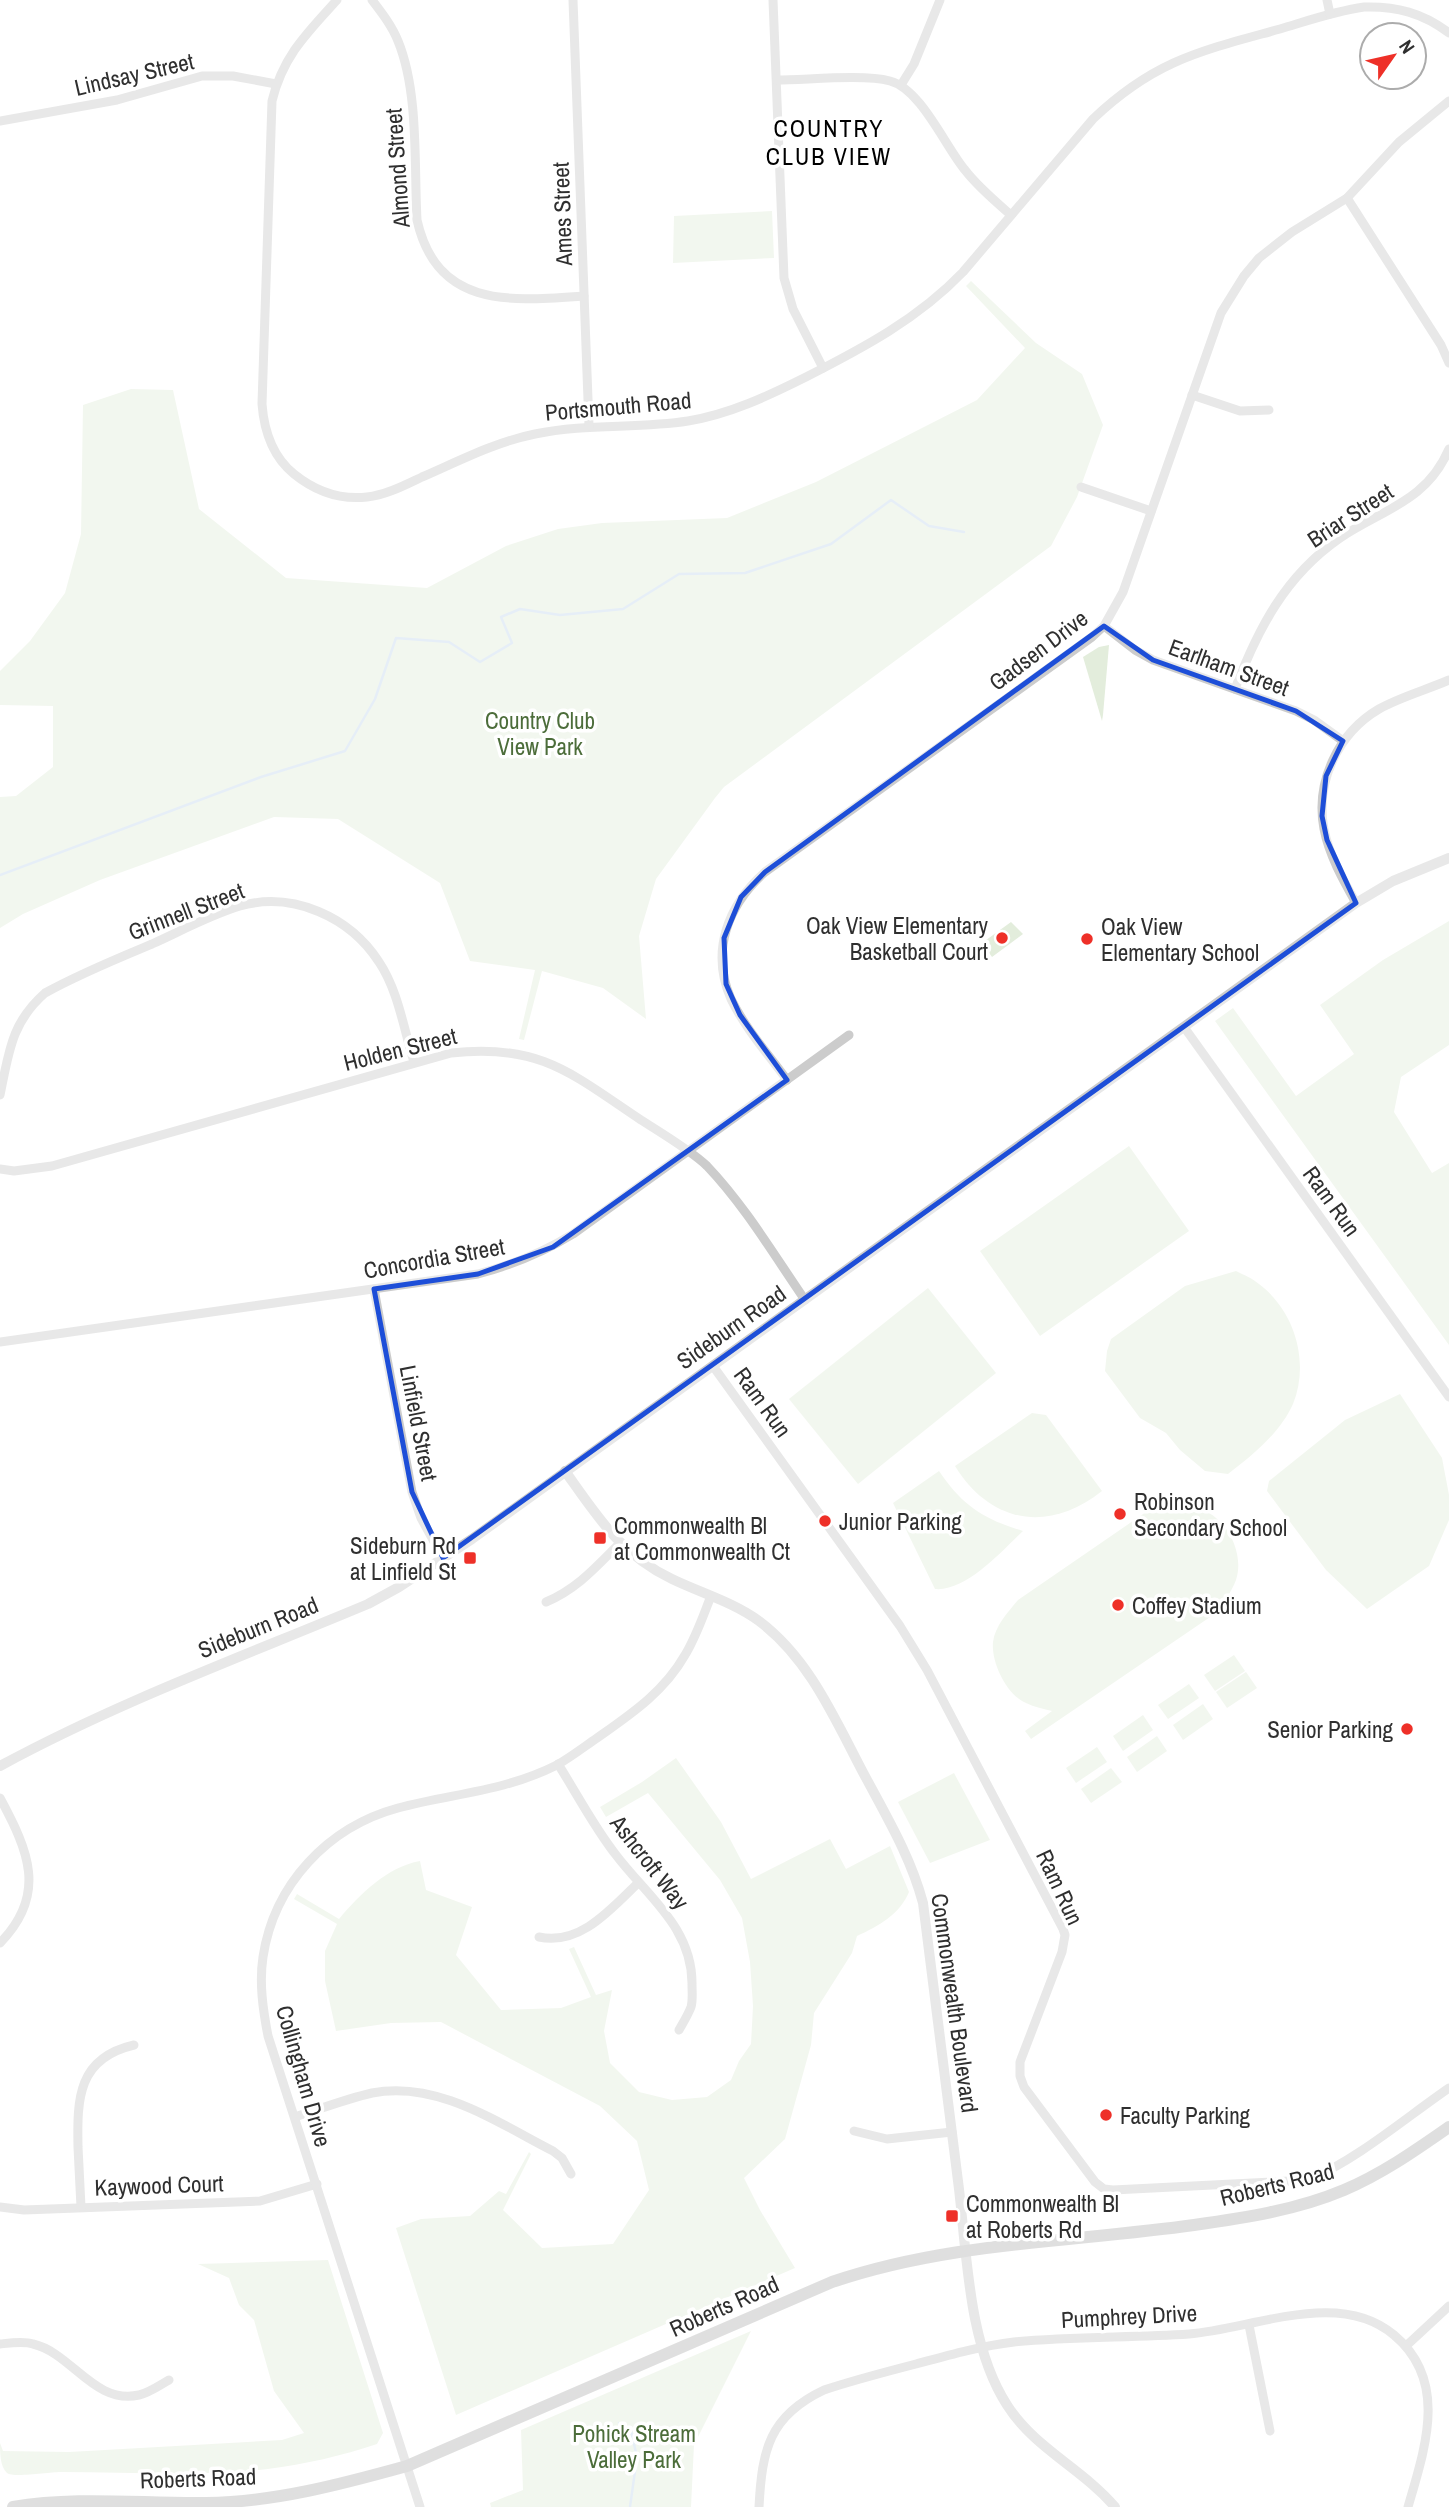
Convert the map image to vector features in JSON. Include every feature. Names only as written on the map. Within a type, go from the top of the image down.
[{"type":"main road","name":"Roberts Road","points":[[13,2507],[84,2501],[209,2503],[287,2496],[348,2483],[407,2466],[832,2282],[893,2263],[966,2250],[1217,2222],[1305,2203],[1343,2190],[1378,2173],[1449,2127]]},
{"type":"street","name":"Portsmouth Road","points":[[337,0],[296,46],[276,84],[271,117],[262,404],[268,436],[277,454],[290,470],[305,483],[323,492],[346,498],[368,497],[393,490],[503,443],[534,434],[589,426],[666,424],[715,415],[762,398],[822,368],[895,329],[924,309],[964,272],[1093,119],[1116,96],[1144,76],[1197,52],[1364,7],[1395,8],[1421,16],[1449,33]]},
{"type":"street","name":"Almond Street","points":[[372,0],[398,40],[407,70],[412,98],[417,220],[421,237],[434,261],[449,277],[466,289],[488,297],[505,299],[584,296]]},
{"type":"street","name":"Ames Street","points":[[573,0],[589,426]]},
{"type":"street","points":[[773,0],[784,278],[793,309],[822,368]]},
{"type":"street","points":[[901,85],[914,64],[940,0]]},
{"type":"street","points":[[1327,0],[1330,15]]},
{"type":"street","name":"Lindsay Street","points":[[0,121],[117,100],[202,76],[233,76],[276,84]]},
{"type":"street","points":[[777,80],[890,80],[901,85],[925,111],[965,170],[1011,215]]},
{"type":"street","name":"Gadsen Drive","points":[[787,1080],[740,1015],[726,984],[722,960],[724,938],[730,917],[741,897],[765,872],[1104,626],[1123,592],[1221,313],[1244,276],[1278,242],[1347,198],[1399,142],[1449,101]]},
{"type":"street","points":[[1347,198],[1441,345],[1449,363]]},
{"type":"street","points":[[1192,395],[1240,411],[1269,410]]},
{"type":"street","name":"Briar Street","points":[[1235,689],[1260,629],[1293,582],[1314,559],[1339,539],[1419,492],[1436,472],[1449,449]]},
{"type":"street","points":[[1081,487],[1151,511]]},
{"type":"street","name":"Earlham Street","points":[[1104,626],[1153,660],[1296,711],[1343,741]]},
{"type":"street","points":[[1356,903],[1327,841],[1322,816],[1326,776],[1343,741],[1354,727],[1378,710],[1449,681]]},
{"type":"street","name":"Sideburn Road","points":[[0,1766],[146,1695],[368,1604],[399,1587],[806,1300],[1356,903],[1393,881],[1449,858]]},
{"type":"street","name":"Grinnell Street","points":[[0,1095],[15,1029],[45,993],[215,915],[256,903],[287,903],[318,911],[344,925],[365,942],[389,981],[414,1062]]},
{"type":"street","name":"Ram Run","points":[[1184,1027],[1449,1397]]},
{"type":"street","name":"Concordia Street","points":[[0,1342],[478,1274],[531,1257],[573,1234],[849,1035]]},
{"type":"street","name":"Holden Street","points":[[0,1169],[14,1171],[52,1166],[451,1053],[478,1050],[510,1052],[538,1058],[575,1076],[704,1163],[723,1184],[806,1300]]},
{"type":"street","name":"Linfield Street","points":[[374,1289],[412,1492],[421,1518],[443,1558]]},
{"type":"street","name":"Ram Run","points":[[713,1366],[900,1626],[1063,1929],[1065,1935],[1062,1952],[1019,2070],[1024,2087],[1094,2182],[1104,2189],[1113,2190],[1299,2183],[1325,2173],[1449,2088]]},
{"type":"street","name":"Commonwealth Boulevard","points":[[565,1471],[619,1544],[670,1578],[757,1619],[777,1635],[805,1667],[906,1854],[923,1903],[966,2250],[981,2347],[993,2380],[1018,2421],[1115,2507]]},
{"type":"street","points":[[546,1602],[565,1594],[583,1581],[619,1544]]},
{"type":"street","name":"Collingham Drive","points":[[420,2507],[268,2036],[262,2000],[263,1957],[274,1917],[290,1885],[309,1861],[331,1840],[358,1823],[398,1808],[506,1786],[558,1764],[641,1707],[666,1682],[686,1654],[711,1597]]},
{"type":"street","name":"Ashcroft Way","points":[[558,1764],[607,1844],[638,1883],[671,1917],[688,1955],[692,1978],[692,2001],[679,2031]]},
{"type":"street","points":[[0,1798],[24,1846],[30,1878],[28,1895],[20,1916],[0,1943]]},
{"type":"street","points":[[539,1937],[555,1939],[583,1929],[602,1918],[638,1883]]},
{"type":"street","points":[[81,2207],[77,2114],[82,2088],[87,2075],[106,2055],[134,2045]]},
{"type":"street","points":[[295,2117],[372,2093],[421,2092],[454,2101],[553,2151],[562,2158],[571,2174]]},
{"type":"street","points":[[854,2131],[887,2139],[952,2132]]},
{"type":"street","name":"Kaywood Court","points":[[0,2207],[24,2210],[260,2201],[317,2185]]},
{"type":"street","points":[[1406,2346],[1449,2306]]},
{"type":"street","name":"Pumphrey Drive","points":[[759,2507],[763,2461],[784,2417],[808,2397],[844,2383],[981,2347],[1041,2340],[1190,2334],[1316,2312],[1344,2312],[1375,2322],[1406,2346],[1419,2368],[1426,2386],[1429,2418],[1408,2507]]},
{"type":"street","points":[[1249,2325],[1270,2431]]},
{"type":"street","points":[[0,2344],[34,2344],[59,2357],[94,2387],[125,2396],[141,2395],[169,2380]]},
{"type":"highlighted area","points":[[1104,626],[1153,660],[1296,711],[1343,741],[1326,776],[1322,816],[1327,840],[1356,903],[443,1558],[412,1492],[374,1289],[478,1274],[553,1247],[787,1080],[740,1015],[726,984],[724,938],[741,897],[765,872]]},
{"type":"green space","points":[[772,211],[774,258],[673,263],[674,216]]},
{"type":"green space","name":"Country Club View Park","points":[[971,281],[1036,343],[1082,374],[1103,425],[1077,497],[1051,546],[724,787],[656,879],[639,936],[646,1019],[603,988],[542,971],[524,1040],[519,1039],[535,970],[470,961],[440,883],[338,819],[274,817],[100,880],[23,914],[0,928],[0,797],[16,796],[53,767],[53,706],[0,705],[0,671],[30,641],[65,593],[81,534],[83,405],[131,389],[173,390],[199,509],[286,578],[427,588],[506,546],[558,529],[602,523],[727,518],[816,482],[977,400],[1025,348],[966,286]]},
{"type":"green space","points":[[1109,645],[1102,721],[1083,657],[1099,647]]},
{"type":"green space","points":[[1449,921],[1449,1045],[1401,1077],[1394,1112],[1432,1173],[1449,1163],[1449,1345],[1215,1021],[1233,1008],[1296,1096],[1354,1054],[1320,1005],[1383,960]]},
{"type":"green space","name":"Oak View Elementary Basketball Court","points":[[1011,922],[1023,934],[992,957],[982,943]]},
{"type":"green space","points":[[1129,1146],[1189,1231],[1040,1336],[980,1251]]},
{"type":"green space","points":[[1236,1271],[1259,1284],[1282,1308],[1296,1338],[1300,1371],[1298,1388],[1288,1415],[1256,1451],[1228,1474],[1205,1471],[1180,1450],[1166,1433],[1140,1418],[1105,1371],[1111,1339],[1185,1286]]},
{"type":"green space","points":[[928,1288],[996,1373],[858,1484],[789,1399]]},
{"type":"green space","points":[[1400,1394],[1442,1458],[1449,1495],[1449,1520],[1429,1566],[1367,1609],[1326,1570],[1267,1491],[1269,1481],[1345,1420]]},
{"type":"green space","points":[[1032,1413],[1046,1415],[1102,1491],[1082,1505],[1041,1517],[1021,1516],[1003,1510],[985,1500],[969,1485],[955,1466]]},
{"type":"green space","points":[[939,1471],[965,1502],[985,1516],[1023,1531],[971,1577],[947,1588],[935,1589],[893,1503]]},
{"type":"green space","points":[[1165,1505],[1199,1508],[1217,1518],[1229,1533],[1237,1551],[1238,1561],[1236,1580],[1230,1593],[1216,1613],[1031,1739],[1025,1731],[1052,1711],[1026,1703],[1007,1686],[993,1650],[994,1636],[999,1625],[1018,1600],[1146,1512]]},
{"type":"green space","points":[[1234,1655],[1245,1671],[1215,1691],[1204,1675]]},
{"type":"green space","points":[[1246,1672],[1257,1688],[1227,1708],[1216,1692]]},
{"type":"green space","points":[[1189,1684],[1199,1698],[1168,1719],[1158,1705]]},
{"type":"green space","points":[[1203,1704],[1213,1719],[1183,1740],[1173,1725]]},
{"type":"green space","points":[[1143,1715],[1153,1730],[1123,1751],[1113,1736]]},
{"type":"green space","points":[[1157,1736],[1167,1751],[1137,1772],[1127,1757]]},
{"type":"green space","points":[[1097,1747],[1107,1762],[1076,1783],[1066,1768]]},
{"type":"green space","points":[[676,1758],[721,1822],[751,1879],[830,1839],[846,1869],[890,1846],[909,1892],[900,1907],[888,1919],[857,1936],[852,1953],[814,2013],[811,2045],[785,2139],[744,2178],[795,2268],[456,2415],[396,2228],[421,2219],[470,2216],[499,2191],[506,2194],[529,2152],[531,2154],[503,2210],[542,2248],[613,2244],[649,2190],[637,2141],[600,2106],[441,2022],[391,2023],[336,2031],[325,1981],[325,1951],[337,1924],[294,1899],[297,1894],[339,1919],[365,1891],[385,1875],[420,1861],[426,1890],[472,1907],[456,1955],[501,2010],[561,2008],[591,1997],[569,1949],[574,1947],[596,1995],[612,1990],[604,2031],[610,2063],[639,2092],[672,2100],[707,2097],[731,2080],[739,2061],[751,2044],[753,2006],[750,1962],[742,1918],[720,1880],[648,1793],[606,1817],[600,1807]]},
{"type":"green space","points":[[1111,1768],[1122,1782],[1091,1803],[1081,1789]]},
{"type":"green space","points":[[954,1773],[990,1840],[930,1863],[898,1802]]},
{"type":"green space","points":[[328,2260],[383,2433],[377,2444],[310,2462],[242,2471],[60,2472],[16,2475],[7,2473],[3,2467],[0,2443],[3,2451],[69,2452],[282,2440],[304,2433],[274,2391],[254,2320],[239,2305],[229,2278],[198,2264]]},
{"type":"green space","name":"Pohick Stream Valley Park","points":[[751,2331],[694,2445],[691,2507],[491,2507],[490,2503],[523,2490],[521,2430]]},
{"type":"waterway","points":[[0,875],[261,777],[345,751],[375,699],[396,638],[449,642],[480,662],[512,643],[501,617],[520,609],[560,615],[623,609],[679,574],[745,573],[831,544],[891,500],[929,526],[964,532]]},
{"type":"waterway","points":[[619,2423],[631,2431],[637,2457],[630,2507]]},
{"type":"place","name":"Oak View Elementary Basketball Court","points":[[1002,938]]},
{"type":"place","name":"Oak View Elementary School","points":[[1087,939]]},
{"type":"place","name":"Robinson Secondary School","points":[[1120,1514]]},
{"type":"place","name":"Junior Parking","points":[[825,1521]]},
{"type":"place","name":"Commonwealth Bl at Commonwealth Ct","points":[[600,1538]]},
{"type":"place","name":"Sideburn Rd at Linfield St","points":[[470,1558]]},
{"type":"place","name":"Coffey Stadium","points":[[1118,1605]]},
{"type":"place","name":"Senior Parking","points":[[1407,1729]]},
{"type":"place","name":"Faculty Parking","points":[[1106,2115]]},
{"type":"place","name":"Commonwealth Bl at Roberts Rd","points":[[952,2216]]},
{"type":"district","name":"COUNTRY CLUB VIEW","points":[[829,142]]}]
